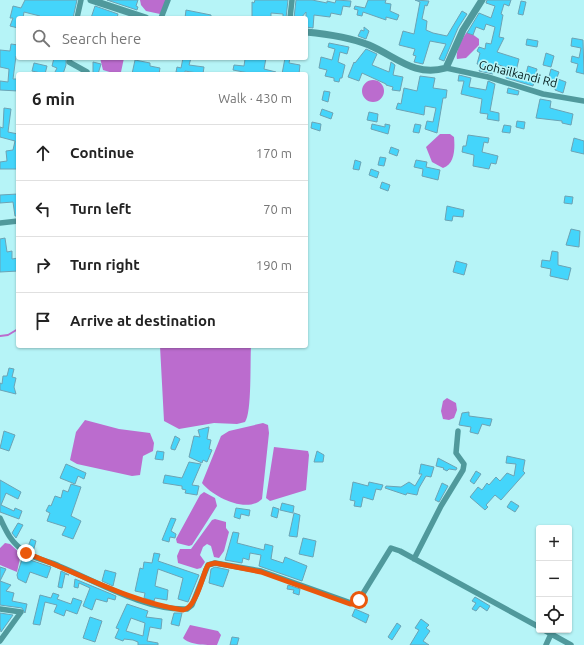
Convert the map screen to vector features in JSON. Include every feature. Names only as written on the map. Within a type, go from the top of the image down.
[{"type":"street","points":[[77,16],[81,0]]},
{"type":"street","points":[[90,0],[140,16]]},
{"type":"street","points":[[162,16],[168,0]]},
{"type":"street","points":[[308,32],[350,39],[369,45],[403,64],[423,71],[435,71],[446,68],[463,30],[482,0]]},
{"type":"street","points":[[70,60],[69,62],[87,72]]},
{"type":"street","name":"Gohailkandi Rd","points":[[446,68],[488,77],[543,94],[584,101]]},
{"type":"street","points":[[0,224],[16,221]]},
{"type":"street","points":[[414,559],[441,506],[463,470],[464,464],[456,453],[458,431]]},
{"type":"street","points":[[0,518],[9,538],[26,553],[135,599],[183,610],[187,610],[192,605],[208,565],[215,563],[261,572],[354,604],[359,600],[391,548],[536,625]]},
{"type":"street","points":[[0,609],[21,612],[0,641]]},
{"type":"street","points":[[546,645],[551,634],[572,645]]},
{"type":"shaded area","points":[[140,0],[167,0],[160,14],[146,11],[141,5]]},
{"type":"shaded area","points":[[468,31],[479,39],[479,45],[466,58],[457,59],[457,52],[460,44]]},
{"type":"shaded area","points":[[100,60],[124,60],[121,72],[110,72],[103,70]]},
{"type":"shaded area","points":[[373,80],[381,83],[384,91],[381,99],[373,102],[365,99],[362,91],[365,83]]},
{"type":"shaded area","points":[[440,134],[450,134],[454,137],[454,151],[452,159],[447,166],[443,168],[432,162],[426,147]]},
{"type":"shaded area","points":[[160,348],[251,348],[250,398],[245,422],[237,424],[214,423],[179,429],[164,421]]},
{"type":"shaded area","points":[[447,398],[456,403],[457,410],[454,418],[449,420],[443,419],[441,411],[443,401]]},
{"type":"shaded area","points":[[85,420],[119,429],[150,433],[154,443],[153,451],[143,456],[140,475],[132,476],[77,464],[70,460],[76,432]]},
{"type":"shaded area","points":[[263,423],[268,425],[269,433],[262,499],[256,503],[248,505],[230,502],[214,494],[202,483],[221,436],[229,431]]},
{"type":"shaded area","points":[[274,447],[308,451],[309,455],[306,490],[270,501],[266,498]]},
{"type":"shaded area","points":[[204,492],[215,498],[217,506],[192,545],[189,546],[177,543],[176,539],[200,495]]},
{"type":"shaded area","points":[[215,519],[226,522],[226,528],[229,532],[224,551],[219,558],[214,557],[211,546],[207,544],[203,547],[200,555],[205,562],[201,568],[197,569],[178,563],[177,556],[180,549],[191,549],[212,520]]},
{"type":"shaded area","points":[[5,543],[10,544],[21,554],[17,572],[0,565],[0,548]]},
{"type":"shaded area","points":[[190,625],[218,631],[221,635],[217,645],[198,644],[189,642],[183,638]]},
{"type":"building","points":[[25,0],[77,0],[73,16],[40,16],[24,12],[23,16],[16,16],[16,28],[10,26],[13,18],[10,18],[13,6],[21,8]]},
{"type":"building","points":[[107,0],[138,0],[136,6],[138,7],[137,10]]},
{"type":"building","points":[[255,0],[288,0],[286,16],[283,16],[283,14],[271,13],[271,16],[252,16],[252,2],[254,3]]},
{"type":"building","points":[[296,0],[312,0],[327,3],[327,1],[335,3],[336,0],[351,1],[350,7],[343,6],[341,15],[331,13],[330,17],[314,15],[313,28],[308,27],[308,16],[306,16],[306,12],[303,16],[294,16]]},
{"type":"building","points":[[368,0],[386,0],[385,3],[391,4],[390,11],[399,15],[397,20],[386,17],[386,20],[363,12],[362,16],[357,15],[358,10],[354,9],[355,6],[365,8]]},
{"type":"building","points":[[415,0],[429,1],[427,6],[425,5],[422,19],[427,21],[426,30],[433,33],[447,36],[462,11],[467,14],[458,28],[444,61],[439,59],[446,44],[430,41],[423,64],[414,62],[416,56],[413,55],[415,49],[399,45],[403,31],[414,34],[420,2]]},
{"type":"building","points":[[487,0],[511,0],[509,6],[504,4],[501,14],[503,15],[499,37],[504,38],[497,52],[519,59],[516,71],[526,74],[528,66],[537,69],[533,86],[506,78],[508,68],[496,64],[493,74],[479,71],[481,65],[477,64],[480,53],[477,51],[479,47],[485,49],[486,43],[491,44],[495,27],[486,24],[484,30],[476,27],[473,35],[467,33],[479,13],[491,18],[495,6],[486,3]]},
{"type":"building","points":[[521,1],[526,2],[523,15],[518,14]]},
{"type":"building","points":[[95,6],[118,14],[118,16],[92,16]]},
{"type":"building","points":[[186,10],[211,15],[211,16],[185,16]]},
{"type":"building","points":[[364,27],[369,31],[366,39],[358,36],[361,30],[364,31]]},
{"type":"building","points":[[572,38],[583,40],[584,74],[576,72],[578,64],[571,62],[572,56],[579,58],[581,48],[571,46]]},
{"type":"building","points":[[527,39],[538,41],[537,47],[526,45]]},
{"type":"building","points":[[329,43],[349,47],[347,54],[340,52],[338,62],[345,65],[342,78],[340,78],[339,82],[334,81],[334,78],[325,76],[327,70],[319,68],[321,57],[332,60],[335,49],[328,47]]},
{"type":"building","points":[[11,44],[16,45],[13,79],[16,79],[16,91],[0,90],[0,81],[8,82],[9,69],[0,67],[0,50],[10,51]]},
{"type":"building","points":[[366,49],[377,54],[372,65],[389,72],[391,62],[395,65],[393,75],[403,77],[400,91],[392,90],[393,87],[362,73],[359,81],[348,77],[354,62],[355,63]]},
{"type":"building","points":[[546,53],[554,56],[551,67],[543,65]]},
{"type":"building","points":[[54,60],[66,60],[64,72],[55,72],[57,68],[52,66]]},
{"type":"building","points":[[135,60],[150,63],[150,66],[160,68],[159,72],[132,72]]},
{"type":"building","points":[[183,60],[190,60],[189,65],[204,67],[203,72],[176,72],[177,67],[181,68]]},
{"type":"building","points":[[245,60],[266,60],[264,69],[276,72],[244,72],[233,70],[234,65],[244,66]]},
{"type":"building","points":[[285,60],[290,60],[289,63],[300,65],[299,72],[282,72]]},
{"type":"building","points":[[93,62],[101,64],[99,72],[93,72]]},
{"type":"building","points":[[34,63],[47,66],[46,72],[32,71]]},
{"type":"building","points":[[551,69],[559,72],[555,83],[548,80]]},
{"type":"building","points":[[459,75],[471,78],[469,87],[486,90],[488,81],[495,84],[490,111],[499,113],[499,121],[487,119],[488,114],[480,113],[482,99],[461,94],[464,81],[458,81]]},
{"type":"building","points":[[420,76],[435,78],[433,88],[447,90],[446,98],[443,98],[437,133],[425,129],[427,121],[433,122],[436,108],[425,106],[424,115],[396,109],[398,103],[401,104],[404,88],[417,91]]},
{"type":"building","points":[[558,79],[566,82],[563,93],[555,90]]},
{"type":"building","points":[[508,88],[519,91],[518,95],[507,93]]},
{"type":"building","points":[[324,91],[330,92],[328,102],[322,100]]},
{"type":"building","points":[[540,99],[551,101],[550,108],[573,114],[571,125],[562,123],[562,121],[536,118]]},
{"type":"building","points":[[4,108],[11,109],[8,132],[16,134],[16,169],[0,169],[0,162],[7,161],[6,151],[13,150],[15,141],[0,137],[0,127],[3,128]]},
{"type":"building","points":[[322,109],[333,113],[331,119],[320,115]]},
{"type":"building","points":[[369,112],[378,114],[377,122],[367,120]]},
{"type":"building","points":[[517,121],[525,122],[524,129],[516,127]]},
{"type":"building","points":[[312,122],[321,124],[320,131],[311,128]]},
{"type":"building","points":[[372,124],[385,127],[385,124],[390,125],[388,134],[371,129]]},
{"type":"building","points":[[415,124],[421,125],[419,133],[413,132]]},
{"type":"building","points":[[504,125],[511,126],[510,133],[502,132]]},
{"type":"building","points":[[468,135],[489,138],[488,143],[484,142],[482,152],[498,156],[496,164],[491,163],[489,169],[473,166],[474,155],[462,152],[463,146],[466,146]]},
{"type":"building","points":[[574,138],[584,141],[584,154],[571,151]]},
{"type":"building","points":[[391,147],[399,150],[397,156],[389,153]]},
{"type":"building","points":[[380,157],[386,158],[384,166],[378,165]]},
{"type":"building","points":[[355,160],[361,162],[359,170],[353,169]]},
{"type":"building","points":[[416,160],[427,162],[426,167],[440,170],[438,180],[422,176],[423,169],[414,167]]},
{"type":"building","points":[[371,169],[379,172],[377,178],[369,175]]},
{"type":"building","points":[[382,182],[390,185],[388,191],[380,188]]},
{"type":"building","points":[[16,194],[16,216],[13,202],[0,203],[0,195]]},
{"type":"building","points":[[565,196],[573,197],[572,204],[564,203]]},
{"type":"building","points":[[447,206],[464,210],[463,217],[453,216],[452,221],[445,220]]},
{"type":"building","points":[[571,229],[580,231],[579,247],[566,245]]},
{"type":"building","points":[[5,238],[7,252],[12,251],[12,259],[16,258],[16,271],[0,272],[0,239]]},
{"type":"building","points":[[552,251],[558,252],[558,265],[571,268],[568,280],[550,276],[551,269],[541,267],[542,260],[550,261]]},
{"type":"building","points":[[456,261],[467,264],[464,275],[453,272]]},
{"type":"building","points":[[9,368],[14,369],[12,377],[16,378],[14,387],[16,394],[0,390],[0,383],[2,384],[3,376],[7,376]]},
{"type":"building","points":[[469,412],[469,416],[492,419],[490,426],[482,424],[478,434],[470,432],[471,427],[459,425],[462,413]]},
{"type":"building","points":[[209,427],[207,439],[211,440],[209,449],[212,450],[207,462],[203,460],[202,463],[189,457],[194,436],[200,437],[198,430]]},
{"type":"building","points":[[4,431],[15,435],[9,451],[0,448]]},
{"type":"building","points":[[175,436],[180,439],[175,450],[171,449],[171,447]]},
{"type":"building","points":[[157,451],[164,452],[163,460],[155,459]]},
{"type":"building","points":[[317,451],[324,455],[323,462],[314,462]]},
{"type":"building","points":[[507,456],[525,460],[523,471],[525,473],[501,500],[495,495],[486,505],[488,507],[485,510],[470,497],[478,487],[482,490],[487,483],[489,485],[496,477],[500,481],[507,473],[514,476],[516,464],[506,463]]},
{"type":"building","points":[[438,458],[457,468],[456,470],[449,469],[447,471],[443,469],[444,468],[436,466]]},
{"type":"building","points":[[189,462],[201,464],[192,485],[199,486],[197,495],[185,493],[186,490],[182,489],[182,486],[163,483],[165,475],[182,478]]},
{"type":"building","points":[[66,464],[86,473],[84,479],[78,476],[75,484],[60,478]]},
{"type":"building","points":[[421,464],[434,467],[431,477],[426,476],[417,495],[407,493],[406,495],[385,488],[386,486],[401,487],[409,482],[415,486],[422,474],[419,474]]},
{"type":"building","points":[[476,471],[481,474],[474,484],[470,481]]},
{"type":"building","points":[[0,480],[21,492],[18,499],[6,493],[1,505],[14,511],[15,508],[22,511],[19,519],[0,512]]},
{"type":"building","points":[[353,482],[368,486],[369,482],[383,485],[381,490],[376,489],[373,500],[363,497],[361,507],[354,506],[355,501],[350,500]]},
{"type":"building","points":[[442,483],[448,486],[439,502],[435,500]]},
{"type":"building","points":[[71,484],[81,487],[71,516],[81,521],[73,539],[62,535],[66,527],[47,521],[50,513],[46,511],[49,505],[51,506],[55,496],[61,498],[63,490],[68,492]]},
{"type":"building","points":[[511,501],[519,506],[515,512],[507,507]]},
{"type":"building","points":[[282,503],[294,506],[293,513],[280,510]]},
{"type":"building","points":[[273,507],[279,509],[277,518],[271,516]]},
{"type":"building","points":[[236,508],[250,510],[249,516],[241,514],[240,519],[234,517]]},
{"type":"building","points":[[294,513],[300,515],[297,537],[289,536]]},
{"type":"building","points":[[171,518],[176,519],[171,531],[176,534],[175,538],[170,537],[169,542],[162,540]]},
{"type":"building","points":[[18,523],[23,525],[16,538],[12,533]]},
{"type":"building","points":[[233,532],[239,533],[237,543],[264,550],[265,544],[273,546],[271,559],[283,563],[285,557],[307,566],[302,581],[259,566],[261,555],[250,553],[249,560],[243,558],[242,563],[225,560]]},
{"type":"building","points":[[303,538],[316,541],[313,557],[299,554]]},
{"type":"building","points":[[31,539],[36,541],[33,552],[27,549]]},
{"type":"building","points":[[154,553],[160,554],[158,561],[199,575],[188,602],[178,599],[183,578],[158,569],[155,586],[168,590],[167,600],[155,598],[154,601],[144,598],[145,593],[135,591],[140,568],[143,569],[144,562],[152,563]]},
{"type":"building","points":[[23,556],[51,567],[47,578],[30,572],[26,583],[18,579],[17,575]]},
{"type":"building","points":[[0,567],[6,569],[0,581]]},
{"type":"building","points":[[215,567],[229,570],[223,587],[209,583],[211,569]]},
{"type":"building","points":[[105,570],[116,573],[113,586],[102,581]]},
{"type":"building","points":[[61,571],[69,575],[65,574],[62,588],[58,587]]},
{"type":"building","points":[[75,579],[116,596],[115,600],[108,598],[107,602],[96,599],[92,610],[83,606],[90,588],[79,583],[78,588],[74,587]]},
{"type":"building","points":[[0,581],[11,585],[6,591],[14,593],[12,601],[27,604],[25,613],[22,608],[0,605]]},
{"type":"building","points":[[288,585],[300,589],[299,595],[293,593],[294,590],[287,589]]},
{"type":"building","points":[[53,593],[59,595],[57,599],[71,604],[73,598],[82,601],[77,614],[66,610],[64,616],[54,612],[57,605],[45,602],[40,625],[33,624],[40,595],[51,598]]},
{"type":"building","points":[[475,597],[490,606],[487,611],[480,606],[476,611],[472,609],[476,603],[472,601]]},
{"type":"building","points":[[127,604],[148,611],[146,617],[162,619],[161,629],[150,627],[147,641],[158,643],[158,645],[138,645],[138,642],[133,640],[124,639],[123,641],[115,638],[119,629],[116,628]],"holes":[[[131,618],[145,623],[143,636],[126,631]]]},
{"type":"building","points":[[355,609],[369,615],[366,623],[352,616]]},
{"type":"building","points":[[0,613],[13,615],[1,632],[0,627]]},
{"type":"building","points":[[174,613],[182,613],[179,626],[171,624]]},
{"type":"building","points":[[90,617],[102,621],[95,642],[83,638]]},
{"type":"building","points":[[421,619],[429,625],[426,628],[430,631],[423,641],[429,645],[410,645],[419,630],[415,628]]},
{"type":"building","points":[[397,623],[401,626],[392,640],[388,637]]},
{"type":"building","points":[[232,637],[239,638],[237,645],[230,645]]},
{"type":"waterway","points":[[0,336],[8,335],[16,330]]},
{"type":"route","points":[[26,553],[135,599],[183,610],[187,610],[192,605],[208,565],[215,563],[261,572],[298,584],[350,604],[354,604],[359,600]]}]
